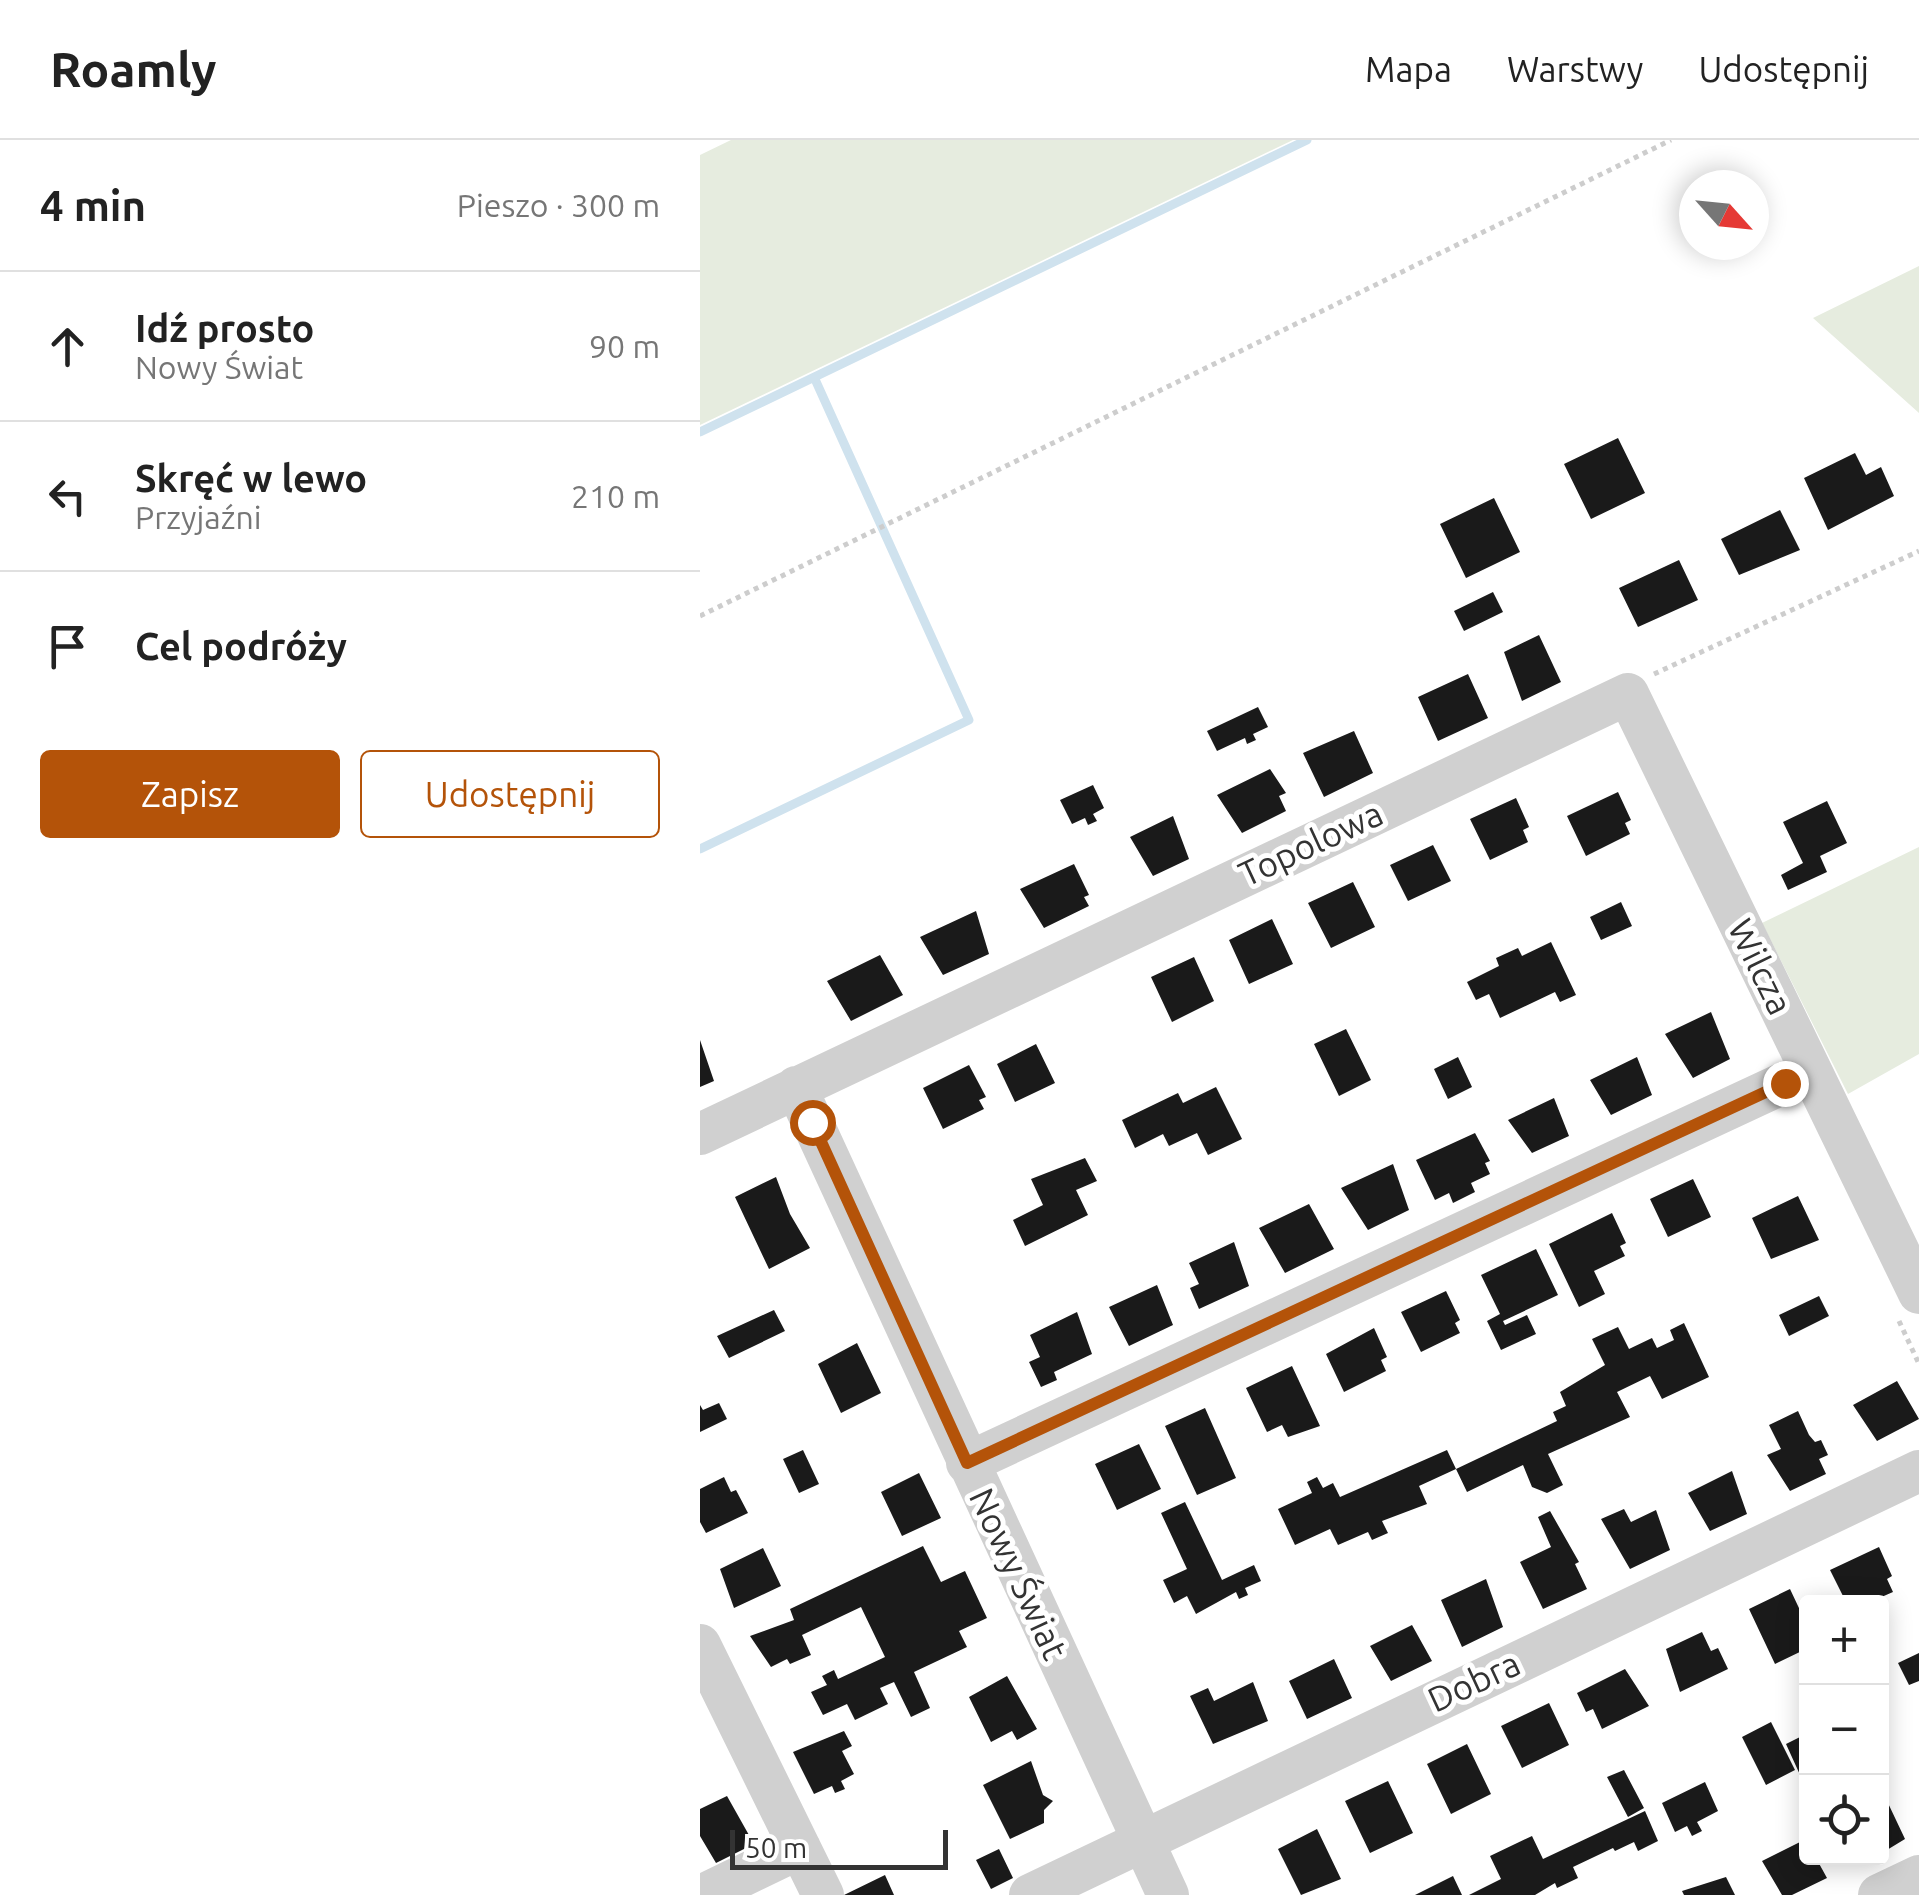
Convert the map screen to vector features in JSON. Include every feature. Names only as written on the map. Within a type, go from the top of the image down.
[{"type":"street","name":"Wilcza","points":[[1628,694],[1919,1293]]},
{"type":"street","name":"Topolowa","points":[[700,1134],[1628,694]]},
{"type":"street","points":[[967,1463],[1810,1071]]},
{"type":"street","name":"Nowy Świat","points":[[796,1088],[1168,1895]]},
{"type":"street","name":"Dobra","points":[[1030,1895],[1919,1471]]},
{"type":"street","points":[[700,1645],[823,1895]]},
{"type":"street","points":[[703,1895],[800,1848]]},
{"type":"street","points":[[1879,1895],[1919,1876]]},
{"type":"path","points":[[700,616],[1671,140]]},
{"type":"path","points":[[1628,694],[1642,680],[1919,551]]},
{"type":"shaded area","points":[[731,140],[1293,140],[700,425],[700,155]]},
{"type":"shaded area","points":[[1919,266],[1919,413],[1813,318]]},
{"type":"shaded area","points":[[1919,847],[1919,1054],[1848,1094],[1762,923]]},
{"type":"building","points":[[1618,438],[1645,493],[1591,519],[1564,464]]},
{"type":"building","points":[[1855,453],[1866,475],[1881,467],[1894,496],[1828,530],[1804,478]]},
{"type":"building","points":[[1494,498],[1520,552],[1466,578],[1440,524]]},
{"type":"building","points":[[1780,510],[1800,550],[1739,575],[1721,539]]},
{"type":"building","points":[[1679,560],[1698,600],[1638,627],[1619,588]]},
{"type":"building","points":[[1493,592],[1503,612],[1464,631],[1454,611]]},
{"type":"building","points":[[1539,635],[1561,682],[1522,701],[1504,652]]},
{"type":"building","points":[[1468,674],[1488,718],[1438,741],[1418,697]]},
{"type":"building","points":[[1258,707],[1268,727],[1253,734],[1256,740],[1247,744],[1245,738],[1217,751],[1207,731]]},
{"type":"building","points":[[1354,731],[1373,773],[1324,797],[1303,753]]},
{"type":"building","points":[[1270,769],[1286,793],[1279,796],[1286,811],[1242,833],[1217,795]]},
{"type":"building","points":[[1093,785],[1104,808],[1093,814],[1097,821],[1088,825],[1085,818],[1072,824],[1060,800]]},
{"type":"building","points":[[1618,792],[1631,820],[1625,823],[1630,834],[1586,856],[1567,816]]},
{"type":"building","points":[[1516,798],[1529,827],[1523,830],[1528,842],[1490,860],[1470,819]]},
{"type":"building","points":[[1827,801],[1847,843],[1820,856],[1827,872],[1788,890],[1781,875],[1803,863],[1783,822]]},
{"type":"building","points":[[1173,816],[1189,859],[1153,876],[1130,837]]},
{"type":"building","points":[[1433,845],[1451,881],[1408,901],[1390,865]]},
{"type":"building","points":[[1074,864],[1089,895],[1084,897],[1089,906],[1044,928],[1020,889]]},
{"type":"building","points":[[1353,882],[1375,927],[1331,948],[1308,903]]},
{"type":"building","points":[[1621,902],[1632,926],[1601,940],[1590,917]]},
{"type":"building","points":[[976,911],[989,954],[943,975],[920,937]]},
{"type":"building","points":[[1272,919],[1293,964],[1249,984],[1229,940]]},
{"type":"building","points":[[1551,942],[1576,995],[1560,1002],[1555,992],[1500,1018],[1489,994],[1476,1000],[1467,982],[1499,966],[1496,958],[1518,948],[1522,956]]},
{"type":"building","points":[[880,955],[903,995],[851,1021],[827,981]]},
{"type":"building","points":[[1194,957],[1214,1001],[1172,1022],[1151,977]]},
{"type":"building","points":[[1711,1012],[1730,1059],[1693,1078],[1665,1034]]},
{"type":"building","points":[[1346,1029],[1371,1080],[1339,1096],[1314,1044]]},
{"type":"building","points":[[700,1040],[714,1081],[700,1087]]},
{"type":"building","points":[[1036,1044],[1055,1083],[1015,1102],[997,1064]]},
{"type":"building","points":[[1458,1057],[1472,1087],[1448,1099],[1434,1069]]},
{"type":"building","points":[[1637,1057],[1652,1095],[1611,1115],[1590,1080]]},
{"type":"building","points":[[969,1065],[986,1097],[979,1100],[984,1109],[943,1129],[923,1088]]},
{"type":"building","points":[[1216,1087],[1242,1139],[1208,1155],[1197,1133],[1169,1146],[1163,1134],[1135,1148],[1122,1120],[1178,1093],[1183,1103]]},
{"type":"building","points":[[1554,1098],[1569,1136],[1532,1153],[1508,1120]]},
{"type":"building","points":[[1475,1133],[1490,1161],[1485,1163],[1490,1174],[1471,1183],[1475,1192],[1453,1203],[1449,1193],[1435,1200],[1416,1160]]},
{"type":"building","points":[[1085,1158],[1097,1181],[1076,1190],[1088,1215],[1025,1246],[1013,1220],[1043,1205],[1031,1179]]},
{"type":"building","points":[[1393,1164],[1409,1210],[1368,1230],[1341,1188]]},
{"type":"building","points":[[776,1177],[790,1214],[810,1248],[769,1269],[735,1197]]},
{"type":"building","points":[[1693,1179],[1711,1217],[1668,1237],[1650,1199]]},
{"type":"building","points":[[1798,1196],[1819,1240],[1771,1259],[1752,1218]]},
{"type":"building","points":[[1309,1204],[1334,1249],[1285,1273],[1259,1228]]},
{"type":"building","points":[[1612,1213],[1626,1243],[1620,1246],[1625,1256],[1594,1271],[1605,1294],[1579,1307],[1549,1244]]},
{"type":"building","points":[[1234,1242],[1249,1286],[1199,1309],[1190,1288],[1199,1284],[1189,1263]]},
{"type":"building","points":[[1536,1249],[1558,1295],[1503,1321],[1505,1325],[1527,1315],[1536,1334],[1501,1350],[1487,1321],[1500,1314],[1481,1275]]},
{"type":"building","points":[[1157,1285],[1173,1325],[1129,1346],[1109,1307]]},
{"type":"building","points":[[1446,1291],[1460,1320],[1455,1323],[1460,1333],[1421,1352],[1401,1312]]},
{"type":"building","points":[[1819,1296],[1829,1316],[1789,1336],[1779,1315]]},
{"type":"building","points":[[774,1310],[785,1331],[729,1358],[717,1336]]},
{"type":"building","points":[[1077,1312],[1092,1354],[1054,1372],[1057,1380],[1041,1387],[1029,1362],[1040,1357],[1030,1335]]},
{"type":"building","points":[[1684,1323],[1709,1377],[1662,1399],[1650,1376],[1617,1392],[1630,1417],[1548,1454],[1563,1485],[1547,1493],[1532,1487],[1523,1465],[1467,1492],[1456,1469],[1557,1421],[1553,1412],[1566,1406],[1560,1392],[1605,1365],[1592,1339],[1618,1327],[1629,1349],[1652,1338],[1657,1348],[1674,1340],[1670,1330]]},
{"type":"building","points":[[1374,1328],[1387,1357],[1381,1360],[1386,1371],[1344,1392],[1326,1354]]},
{"type":"building","points":[[857,1343],[881,1393],[841,1413],[818,1364]]},
{"type":"building","points":[[1292,1366],[1320,1426],[1288,1437],[1282,1425],[1267,1432],[1246,1388]]},
{"type":"building","points":[[1897,1381],[1919,1419],[1877,1441],[1853,1405]]},
{"type":"building","points":[[719,1403],[727,1419],[700,1432],[700,1405],[703,1410]]},
{"type":"building","points":[[1205,1408],[1236,1478],[1197,1495],[1165,1426]]},
{"type":"building","points":[[1798,1411],[1809,1435],[1815,1442],[1821,1440],[1828,1455],[1819,1459],[1826,1474],[1790,1491],[1767,1455],[1781,1449],[1769,1425]]},
{"type":"building","points":[[1139,1444],[1161,1489],[1117,1510],[1095,1464]]},
{"type":"building","points":[[803,1450],[819,1484],[799,1493],[783,1459]]},
{"type":"building","points":[[1447,1450],[1456,1469],[1419,1486],[1427,1504],[1382,1521],[1388,1533],[1372,1540],[1368,1532],[1338,1545],[1330,1529],[1295,1545],[1278,1509],[1312,1493],[1307,1482],[1317,1477],[1323,1488],[1333,1483],[1340,1497]]},
{"type":"building","points":[[1732,1471],[1747,1514],[1710,1531],[1688,1493]]},
{"type":"building","points":[[919,1473],[941,1518],[902,1536],[881,1492]]},
{"type":"building","points":[[724,1477],[748,1513],[706,1533],[700,1522],[700,1489]]},
{"type":"building","points":[[1185,1502],[1222,1580],[1254,1565],[1261,1581],[1245,1588],[1248,1595],[1239,1599],[1236,1592],[1196,1614],[1187,1596],[1174,1603],[1163,1580],[1187,1569],[1161,1513]]},
{"type":"building","points":[[1624,1509],[1631,1522],[1656,1510],[1670,1550],[1630,1569],[1601,1519]]},
{"type":"building","points":[[1550,1511],[1579,1562],[1575,1564],[1587,1589],[1543,1609],[1520,1562],[1551,1547],[1538,1517]]},
{"type":"building","points":[[923,1546],[941,1582],[965,1571],[987,1618],[959,1631],[967,1647],[914,1672],[930,1708],[911,1717],[894,1682],[880,1688],[888,1704],[855,1720],[847,1704],[823,1715],[811,1692],[827,1685],[822,1676],[834,1670],[838,1679],[885,1657],[861,1607],[802,1635],[811,1655],[790,1664],[787,1659],[771,1667],[750,1636],[794,1620],[790,1609]]},
{"type":"building","points":[[1879,1547],[1892,1576],[1887,1579],[1893,1592],[1842,1595],[1830,1570]]},
{"type":"building","points":[[763,1548],[781,1586],[734,1608],[720,1569]]},
{"type":"building","points":[[1486,1579],[1503,1627],[1462,1647],[1441,1600]]},
{"type":"building","points":[[1790,1589],[1799,1608],[1799,1652],[1775,1664],[1749,1609]]},
{"type":"building","points":[[1412,1625],[1432,1661],[1391,1681],[1370,1646]]},
{"type":"building","points":[[1702,1632],[1711,1651],[1718,1648],[1728,1669],[1680,1692],[1666,1649]]},
{"type":"building","points":[[1919,1653],[1919,1681],[1909,1685],[1898,1663]]},
{"type":"building","points":[[1334,1659],[1352,1698],[1307,1719],[1289,1681]]},
{"type":"building","points":[[1625,1669],[1649,1706],[1602,1729],[1593,1709],[1586,1712],[1577,1693]]},
{"type":"building","points":[[1007,1676],[1037,1729],[1017,1740],[1012,1731],[991,1742],[969,1697]]},
{"type":"building","points":[[1253,1682],[1268,1721],[1213,1744],[1190,1696],[1208,1688],[1214,1701]]},
{"type":"building","points":[[1549,1703],[1569,1745],[1522,1768],[1501,1726]]},
{"type":"building","points":[[1771,1722],[1795,1770],[1766,1785],[1742,1737]]},
{"type":"building","points":[[844,1731],[852,1746],[842,1751],[854,1774],[841,1781],[845,1789],[835,1793],[832,1786],[814,1794],[793,1752]]},
{"type":"building","points":[[1799,1738],[1799,1773],[1786,1744]]},
{"type":"building","points":[[1467,1744],[1491,1794],[1451,1814],[1427,1764]]},
{"type":"building","points":[[1031,1761],[1043,1795],[1053,1801],[1044,1810],[1044,1823],[1010,1839],[983,1785]]},
{"type":"building","points":[[1624,1770],[1644,1808],[1628,1817],[1607,1777]]},
{"type":"building","points":[[1388,1781],[1413,1833],[1370,1853],[1345,1801]]},
{"type":"building","points":[[1705,1782],[1718,1811],[1697,1822],[1702,1831],[1692,1836],[1687,1826],[1675,1832],[1662,1803]]},
{"type":"building","points":[[727,1796],[754,1844],[716,1863],[700,1836],[700,1809]]},
{"type":"building","points":[[1889,1805],[1905,1839],[1889,1849]]},
{"type":"building","points":[[1645,1811],[1658,1841],[1638,1851],[1634,1842],[1615,1851],[1613,1848],[1573,1867],[1578,1878],[1557,1888],[1555,1883],[1535,1895],[1469,1895],[1501,1879],[1490,1856],[1532,1836],[1543,1859]]},
{"type":"building","points":[[1317,1829],[1341,1879],[1301,1895],[1278,1849]]},
{"type":"building","points":[[1799,1842],[1799,1865],[1820,1865],[1827,1878],[1792,1895],[1782,1895],[1762,1861]]},
{"type":"building","points":[[999,1849],[1013,1878],[991,1889],[976,1860]]},
{"type":"building","points":[[885,1875],[894,1895],[844,1895]]},
{"type":"building","points":[[1453,1876],[1462,1895],[1415,1895]]},
{"type":"building","points":[[1726,1877],[1735,1895],[1684,1895],[1682,1891]]},
{"type":"waterway","points":[[700,432],[1307,140]]},
{"type":"waterway","points":[[700,849],[969,720],[814,377]]},
{"type":"route","points":[[812,1122],[967,1463],[1785,1083]]}]
